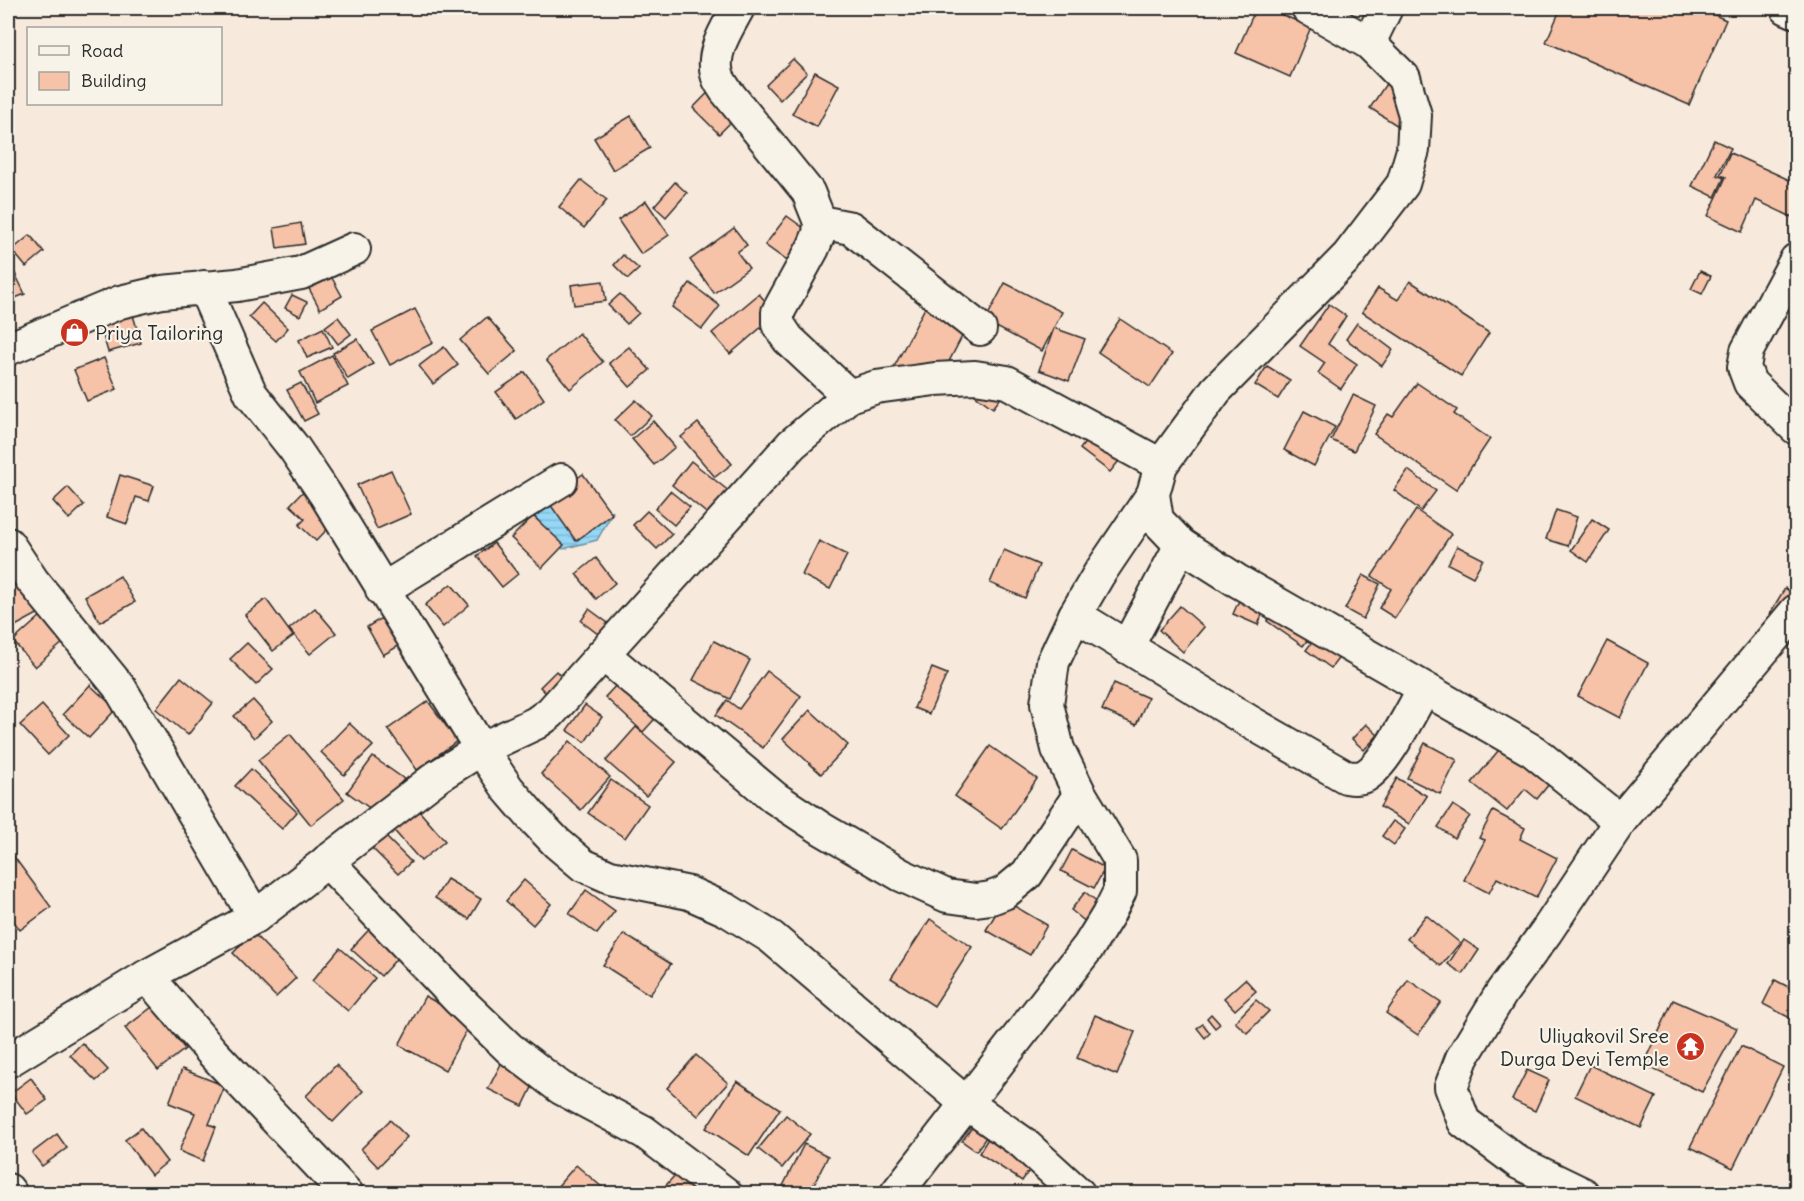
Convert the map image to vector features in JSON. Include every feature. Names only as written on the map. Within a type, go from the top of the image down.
[{"type":"street","points":[[738,8],[723,36],[716,57],[717,75],[726,91],[808,192],[820,222],[819,234],[813,248],[777,312],[778,324],[796,347],[849,396]]},
{"type":"street","points":[[896,1194],[1089,946],[1120,891],[1120,861],[1080,794],[1058,749],[1047,704],[1053,662],[1075,615],[1157,479],[1216,390],[1348,256],[1403,184],[1413,150],[1415,115],[1404,78],[1369,43],[1308,8]]},
{"type":"street","points":[[1369,43],[1386,8]]},
{"type":"street","points":[[1787,8],[1797,12]]},
{"type":"street","points":[[820,222],[851,228],[980,329]]},
{"type":"street","points":[[8,348],[120,302],[162,292],[237,285],[301,273],[354,249]]},
{"type":"street","points":[[1797,260],[1747,351],[1744,367],[1750,382],[1797,428]]},
{"type":"street","points":[[204,287],[251,394],[294,448],[326,494],[382,590],[508,789],[557,843],[583,865],[610,877],[689,893],[727,910],[771,937],[966,1103],[1023,1143],[1079,1194]]},
{"type":"street","points":[[8,1061],[147,976],[255,917],[438,776],[481,749],[529,726],[550,713],[792,444],[849,396],[876,387],[935,379],[975,376],[1007,382],[1157,479]]},
{"type":"street","points":[[1157,479],[1157,520],[1180,545],[1236,580],[1533,751],[1620,820]]},
{"type":"street","points":[[382,590],[561,480]]},
{"type":"street","points":[[8,544],[32,580],[120,688],[255,917]]},
{"type":"street","points":[[1127,647],[1180,545]]},
{"type":"street","points":[[1583,1194],[1519,1163],[1464,1122],[1451,1087],[1461,1058],[1502,992],[1546,932],[1620,820],[1797,611]]},
{"type":"street","points":[[1075,615],[1346,777],[1364,776],[1377,765],[1424,689]]},
{"type":"street","points":[[603,654],[775,798],[822,829],[901,874],[947,896],[961,899],[991,898],[1016,885],[1027,874],[1080,794]]},
{"type":"street","points":[[327,861],[459,1000],[510,1049],[561,1088],[644,1132],[726,1194]]},
{"type":"street","points":[[147,976],[212,1052],[347,1194]]},
{"type":"street","points":[[8,1190],[11,1194]]},
{"type":"water","points":[[570,488],[613,512],[597,540],[563,549],[531,512]]},
{"type":"building","points":[[1256,8],[1266,8],[1311,27],[1290,77],[1236,53]]},
{"type":"building","points":[[1561,8],[1699,8],[1726,20],[1689,105],[1546,42]]},
{"type":"building","points":[[793,59],[807,73],[780,100],[766,85]]},
{"type":"building","points":[[1395,70],[1423,88],[1398,126],[1370,108]]},
{"type":"building","points":[[815,72],[839,85],[817,127],[792,114]]},
{"type":"building","points":[[726,74],[753,100],[719,134],[693,108]]},
{"type":"building","points":[[631,116],[650,148],[613,170],[594,138]]},
{"type":"building","points":[[1714,140],[1731,148],[1717,175],[1724,178],[1715,197],[1692,186]]},
{"type":"building","points":[[1730,153],[1796,183],[1796,219],[1756,200],[1742,232],[1708,216],[1726,177],[1720,175]]},
{"type":"building","points":[[581,180],[607,200],[584,228],[559,207]]},
{"type":"building","points":[[675,182],[687,193],[666,217],[654,206]]},
{"type":"building","points":[[646,201],[669,235],[641,254],[618,220]]},
{"type":"building","points":[[787,216],[812,234],[790,263],[765,245]]},
{"type":"building","points":[[301,223],[305,244],[277,248],[274,228]]},
{"type":"building","points":[[734,228],[747,245],[737,252],[749,268],[714,293],[690,260]]},
{"type":"building","points":[[30,235],[44,252],[26,267],[12,250]]},
{"type":"building","points":[[623,255],[639,269],[628,279],[614,265]]},
{"type":"building","points":[[10,263],[25,294],[8,301],[8,264]]},
{"type":"building","points":[[327,269],[342,296],[320,309],[305,281]]},
{"type":"building","points":[[1700,271],[1711,276],[1702,294],[1691,289]]},
{"type":"building","points":[[603,281],[606,301],[574,305],[571,285]]},
{"type":"building","points":[[1410,281],[1489,333],[1461,376],[1362,312],[1378,288],[1398,300]]},
{"type":"building","points":[[690,283],[720,306],[702,329],[672,307]]},
{"type":"building","points":[[1005,283],[1062,312],[1042,351],[985,321]]},
{"type":"building","points":[[620,294],[639,313],[627,324],[608,305]]},
{"type":"building","points":[[759,294],[777,314],[730,354],[712,333]]},
{"type":"building","points":[[292,295],[307,302],[300,316],[285,308]]},
{"type":"building","points":[[928,302],[969,323],[933,392],[892,371]]},
{"type":"building","points":[[262,303],[288,328],[276,341],[249,317]]},
{"type":"building","points":[[1329,304],[1346,316],[1328,344],[1357,364],[1341,389],[1318,373],[1325,363],[1300,346]]},
{"type":"building","points":[[415,309],[433,343],[390,365],[372,331]]},
{"type":"building","points":[[133,315],[141,343],[108,352],[100,325]]},
{"type":"building","points":[[338,317],[351,334],[338,344],[325,327]]},
{"type":"building","points":[[487,317],[517,351],[489,374],[460,340]]},
{"type":"building","points":[[1120,319],[1172,354],[1150,387],[1098,352]]},
{"type":"building","points":[[1357,323],[1393,350],[1382,366],[1346,339]]},
{"type":"building","points":[[323,328],[332,347],[307,358],[299,340]]},
{"type":"building","points":[[1054,328],[1085,339],[1069,381],[1039,370]]},
{"type":"building","points":[[579,333],[603,362],[570,389],[546,360]]},
{"type":"building","points":[[357,339],[373,364],[348,379],[333,353]]},
{"type":"building","points":[[444,347],[458,365],[433,384],[419,366]]},
{"type":"building","points":[[629,347],[650,370],[630,387],[609,363]]},
{"type":"building","points":[[332,355],[348,386],[315,403],[300,372]]},
{"type":"building","points":[[104,358],[117,389],[87,401],[74,370]]},
{"type":"building","points":[[959,362],[1004,394],[993,408],[949,376]]},
{"type":"building","points":[[1267,366],[1290,380],[1278,399],[1255,385]]},
{"type":"building","points":[[525,372],[544,399],[516,419],[496,392]]},
{"type":"building","points":[[301,383],[318,414],[304,421],[287,390]]},
{"type":"building","points":[[1417,383],[1457,410],[1454,414],[1490,439],[1456,490],[1374,434],[1388,414],[1393,417]]},
{"type":"building","points":[[1353,395],[1376,406],[1354,451],[1331,440]]},
{"type":"building","points":[[636,400],[652,416],[630,436],[615,420]]},
{"type":"building","points":[[1304,411],[1335,427],[1314,466],[1284,450]]},
{"type":"building","points":[[653,421],[675,447],[654,465],[632,439]]},
{"type":"building","points":[[698,423],[732,464],[715,477],[681,437]]},
{"type":"building","points":[[1096,428],[1127,451],[1110,472],[1080,449]]},
{"type":"building","points":[[691,461],[730,492],[710,516],[672,485]]},
{"type":"building","points":[[391,470],[411,514],[377,529],[357,485]]},
{"type":"building","points":[[1408,470],[1436,491],[1421,511],[1394,490]]},
{"type":"building","points":[[583,474],[612,514],[576,541],[547,500]]},
{"type":"building","points":[[120,475],[154,486],[149,501],[136,497],[127,524],[107,517]]},
{"type":"building","points":[[317,477],[348,508],[316,541],[299,525],[305,519],[290,505]]},
{"type":"building","points":[[68,487],[84,505],[69,519],[53,501]]},
{"type":"building","points":[[670,491],[690,507],[674,525],[655,509]]},
{"type":"building","points":[[1416,510],[1451,534],[1395,618],[1379,608],[1391,589],[1372,576]]},
{"type":"building","points":[[1556,510],[1577,517],[1568,546],[1546,539]]},
{"type":"building","points":[[647,511],[672,534],[657,549],[633,525]]},
{"type":"building","points":[[533,516],[564,545],[542,568],[511,538]]},
{"type":"building","points":[[1592,519],[1609,530],[1588,562],[1571,550]]},
{"type":"building","points":[[819,541],[847,555],[830,589],[802,575]]},
{"type":"building","points":[[494,543],[518,574],[502,587],[477,556]]},
{"type":"building","points":[[1457,546],[1483,559],[1473,577],[1448,564]]},
{"type":"building","points":[[1004,550],[1039,565],[1025,598],[990,583]]},
{"type":"building","points":[[596,558],[615,583],[596,599],[576,574]]},
{"type":"building","points":[[1363,575],[1380,584],[1363,619],[1345,609]]},
{"type":"building","points":[[120,576],[135,602],[100,622],[85,596]]},
{"type":"building","points":[[28,582],[43,611],[8,630],[8,593]]},
{"type":"building","points":[[451,584],[469,605],[443,627],[425,605]]},
{"type":"building","points":[[1245,587],[1269,597],[1258,625],[1233,614]]},
{"type":"building","points":[[1785,588],[1796,595],[1796,610],[1788,624],[1770,613]]},
{"type":"building","points":[[266,599],[293,636],[273,651],[245,615]]},
{"type":"building","points":[[1278,605],[1315,630],[1303,646],[1267,621]]},
{"type":"building","points":[[1180,606],[1204,627],[1183,652],[1159,630]]},
{"type":"building","points":[[315,608],[336,633],[310,654],[289,629]]},
{"type":"building","points":[[589,609],[616,629],[607,641],[581,621]]},
{"type":"building","points":[[42,615],[65,641],[35,667],[13,641]]},
{"type":"building","points":[[385,616],[402,644],[383,655],[367,627]]},
{"type":"building","points":[[1319,633],[1344,651],[1331,668],[1306,650]]},
{"type":"building","points":[[714,641],[750,660],[730,699],[693,680]]},
{"type":"building","points":[[1607,641],[1648,663],[1620,718],[1578,696]]},
{"type":"building","points":[[247,643],[273,669],[256,685],[230,659]]},
{"type":"building","points":[[633,667],[671,701],[643,732],[605,697]]},
{"type":"building","points":[[932,668],[947,674],[929,714],[914,708]]},
{"type":"building","points":[[556,671],[568,684],[553,700],[540,687]]},
{"type":"building","points":[[767,671],[801,696],[763,748],[716,715],[727,700],[739,709]]},
{"type":"building","points":[[181,677],[213,703],[188,735],[156,709]]},
{"type":"building","points":[[1114,683],[1148,698],[1136,725],[1102,710]]},
{"type":"building","points":[[90,685],[116,709],[89,738],[63,714]]},
{"type":"building","points":[[253,700],[272,721],[254,738],[234,716]]},
{"type":"building","points":[[428,701],[457,741],[417,770],[388,729]]},
{"type":"building","points":[[42,705],[69,735],[48,755],[20,725]]},
{"type":"building","points":[[585,705],[602,717],[585,742],[567,730]]},
{"type":"building","points":[[810,710],[848,745],[821,774],[783,739]]},
{"type":"building","points":[[349,723],[373,746],[344,775],[321,752]]},
{"type":"building","points":[[1366,724],[1378,735],[1364,750],[1352,739]]},
{"type":"building","points":[[636,727],[676,762],[646,796],[606,761]]},
{"type":"building","points":[[290,734],[344,799],[311,825],[258,760]]},
{"type":"building","points":[[570,741],[610,777],[581,810],[541,774]]},
{"type":"building","points":[[1425,743],[1457,760],[1440,794],[1407,778]]},
{"type":"building","points":[[990,746],[1037,779],[1002,829],[955,796]]},
{"type":"building","points":[[1502,746],[1549,784],[1537,799],[1525,789],[1507,811],[1472,783]]},
{"type":"building","points":[[373,757],[404,779],[378,814],[347,792]]},
{"type":"building","points":[[251,769],[297,812],[282,829],[235,786]]},
{"type":"building","points":[[1397,778],[1427,796],[1409,824],[1380,807]]},
{"type":"building","points":[[611,780],[648,805],[625,838],[588,813]]},
{"type":"building","points":[[414,805],[445,841],[421,861],[390,826]]},
{"type":"building","points":[[1453,805],[1470,816],[1454,838],[1438,827]]},
{"type":"building","points":[[1493,811],[1525,828],[1520,839],[1557,858],[1536,898],[1497,878],[1489,893],[1464,880],[1485,840],[1479,838]]},
{"type":"building","points":[[1393,821],[1405,829],[1394,845],[1382,836]]},
{"type":"building","points":[[385,836],[411,862],[398,874],[372,848]]},
{"type":"building","points":[[9,850],[51,907],[20,930],[8,913]]},
{"type":"building","points":[[1072,850],[1105,868],[1094,888],[1061,871]]},
{"type":"building","points":[[447,879],[481,899],[469,919],[435,898]]},
{"type":"building","points":[[524,880],[551,904],[533,925],[506,901]]},
{"type":"building","points":[[586,890],[615,911],[597,934],[569,914]]},
{"type":"building","points":[[1085,892],[1108,910],[1093,928],[1071,910]]},
{"type":"building","points":[[1004,900],[1047,925],[1030,955],[986,930]]},
{"type":"building","points":[[1426,915],[1460,943],[1441,966],[1407,939]]},
{"type":"building","points":[[379,919],[408,946],[381,976],[351,949]]},
{"type":"building","points":[[930,919],[972,947],[934,1006],[891,978]]},
{"type":"building","points":[[253,933],[296,978],[276,997],[233,953]]},
{"type":"building","points":[[624,934],[671,964],[650,995],[603,965]]},
{"type":"building","points":[[1464,940],[1479,950],[1463,974],[1448,964]]},
{"type":"building","points":[[340,948],[375,978],[348,1011],[312,981]]},
{"type":"building","points":[[1245,979],[1256,991],[1235,1010],[1224,998]]},
{"type":"building","points":[[1408,980],[1441,1002],[1418,1035],[1386,1013]]},
{"type":"building","points":[[1775,980],[1796,991],[1796,1021],[1763,1004]]},
{"type":"building","points":[[425,996],[471,1022],[445,1070],[399,1045]]},
{"type":"building","points":[[1256,1000],[1269,1011],[1247,1033],[1235,1022]]},
{"type":"building","name":"Uliyakovil Sree Durga Devi Temple","points":[[1673,1000],[1737,1028],[1702,1092],[1644,1065]]},
{"type":"building","points":[[152,1007],[185,1049],[158,1070],[125,1028]]},
{"type":"building","points":[[1211,1014],[1220,1024],[1215,1028],[1207,1018]]},
{"type":"building","points":[[1095,1015],[1135,1032],[1117,1075],[1077,1058]]},
{"type":"building","points":[[1203,1024],[1210,1033],[1205,1038],[1197,1028]]},
{"type":"building","points":[[82,1043],[108,1070],[96,1081],[70,1055]]},
{"type":"building","points":[[1741,1046],[1783,1067],[1733,1168],[1690,1147]]},
{"type":"building","points":[[696,1055],[728,1083],[698,1116],[667,1088]]},
{"type":"building","points":[[503,1060],[537,1077],[523,1106],[488,1089]]},
{"type":"building","points":[[336,1065],[363,1091],[333,1122],[306,1096]]},
{"type":"building","points":[[1590,1065],[1656,1097],[1641,1128],[1575,1096]]},
{"type":"building","points":[[182,1069],[225,1086],[209,1124],[216,1127],[203,1161],[179,1151],[195,1113],[169,1103]]},
{"type":"building","points":[[1527,1070],[1549,1080],[1535,1111],[1512,1100]]},
{"type":"building","points":[[31,1078],[47,1100],[27,1114],[11,1093]]},
{"type":"building","points":[[737,1081],[780,1109],[749,1156],[706,1128]]},
{"type":"building","points":[[786,1115],[810,1134],[782,1168],[758,1149]]},
{"type":"building","points":[[390,1120],[407,1137],[378,1167],[361,1149]]},
{"type":"building","points":[[976,1122],[990,1132],[976,1151],[962,1141]]},
{"type":"building","points":[[997,1124],[1041,1153],[1022,1181],[979,1153]]},
{"type":"building","points":[[141,1128],[167,1162],[151,1175],[125,1140]]},
{"type":"building","points":[[57,1134],[67,1148],[42,1166],[32,1153]]},
{"type":"building","points":[[804,1144],[828,1156],[809,1194],[779,1194]]},
{"type":"building","points":[[685,1164],[702,1180],[689,1194],[658,1194]]},
{"type":"building","points":[[576,1165],[603,1188],[598,1194],[565,1194],[557,1187]]},
{"type":"place","name":"Priya Tailoring","points":[[74,333]]},
{"type":"place","name":"Uliyakovil Sree Durga Devi Temple","points":[[1690,1047]]}]
